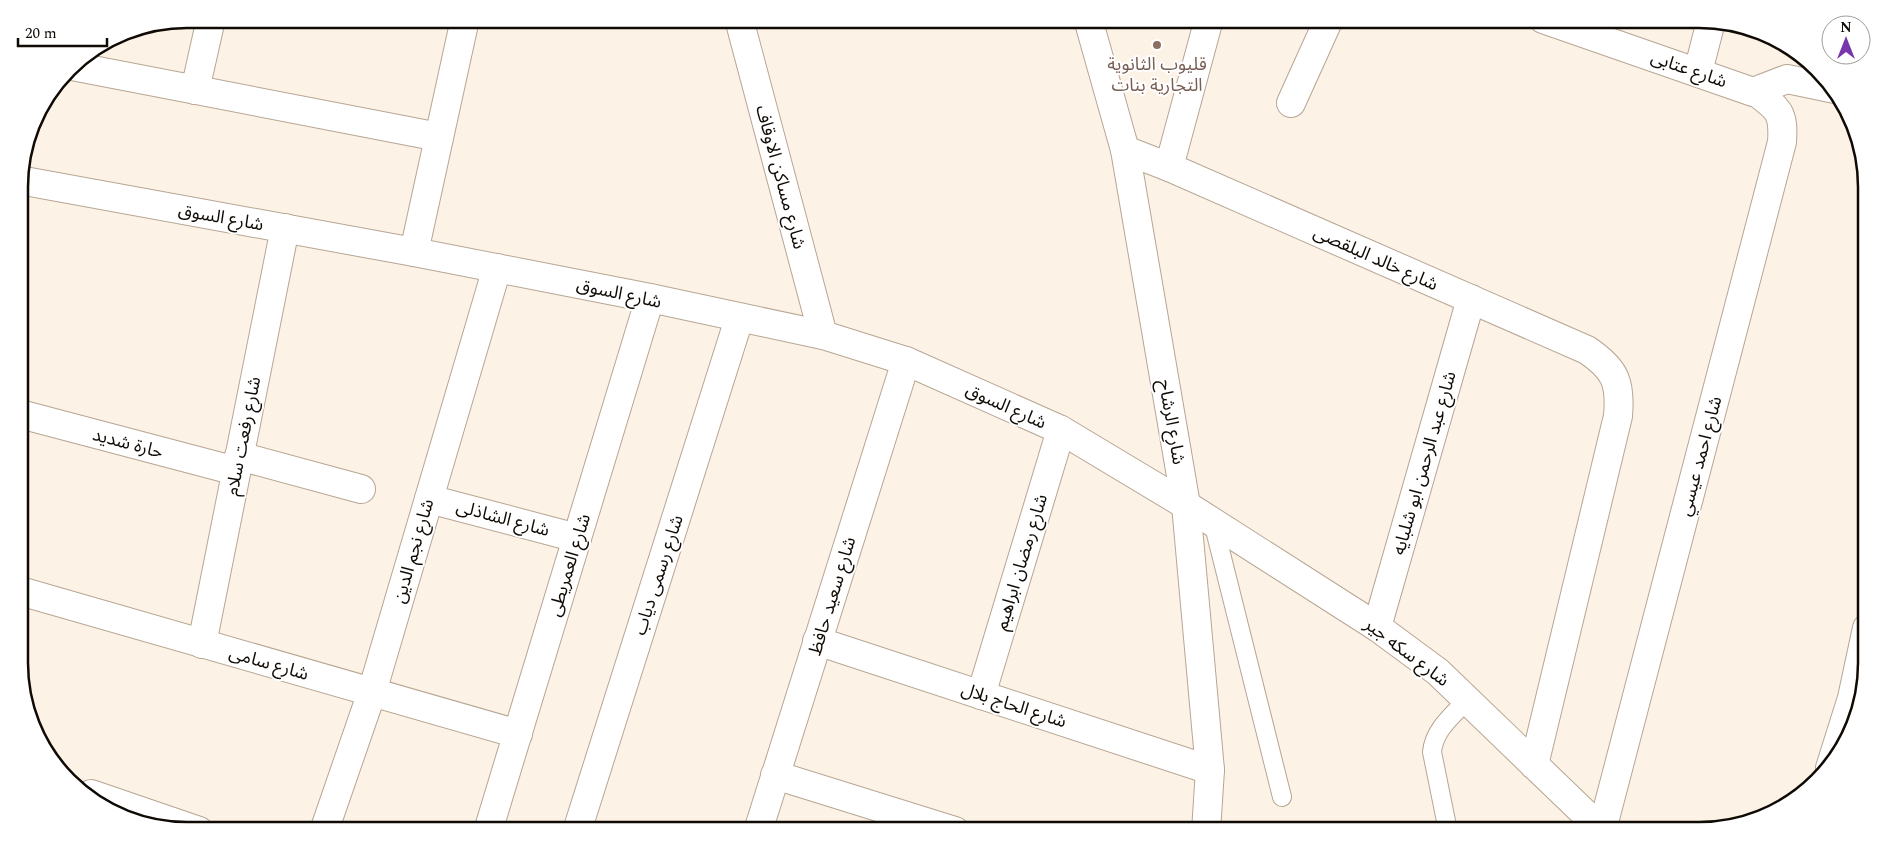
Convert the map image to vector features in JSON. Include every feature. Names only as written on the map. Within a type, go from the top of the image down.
[{"type":"street","points":[[195,90],[209,28]]},
{"type":"street","points":[[414,252],[462,28]]},
{"type":"street","name":"شارع مساكن الاوقاف","points":[[742,28],[823,335]]},
{"type":"street","name":"شارع الرشاح","points":[[1091,28],[1125,150],[1186,505],[1210,770],[1208,822]]},
{"type":"street","points":[[1169,167],[1207,28]]},
{"type":"street","points":[[1291,103],[1325,28]]},
{"type":"street","name":"شارع عتابى","points":[[1569,28],[1756,92]]},
{"type":"street","points":[[1698,72],[1709,28]]},
{"type":"street","points":[[81,68],[439,137]]},
{"type":"street","points":[[1756,92],[1787,79],[1823,87]]},
{"type":"street","name":"شارع احمد عيسي","points":[[1604,822],[1782,142],[1781,114],[1776,106],[1756,92]]},
{"type":"street","name":"شارع خالد البلقصى","points":[[1125,150],[1169,167],[1587,350],[1602,361],[1617,380],[1620,396],[1618,416],[1534,765]]},
{"type":"street","name":"شارع السوق","points":[[28,182],[497,268],[823,335],[906,361],[1061,430],[1186,505]]},
{"type":"street","name":"شارع رفعت سلام","points":[[202,644],[284,228]]},
{"type":"street","name":"شارع نجم الدين","points":[[327,822],[372,692],[497,268]]},
{"type":"street","name":"شارع العمريطى","points":[[491,822],[650,298]]},
{"type":"street","name":"شارع عبد الرحمن ابو شلبايه","points":[[1377,627],[1471,300]]},
{"type":"street","name":"شارع رسمى دياب","points":[[581,822],[739,319]]},
{"type":"street","name":"شارع سعيد حافظ","points":[[761,822],[906,361]]},
{"type":"street","name":"حارة شديد","points":[[28,416],[238,464],[361,489]]},
{"type":"street","name":"شارع رمضان ابراهيم","points":[[981,694],[1061,430]]},
{"type":"street","name":"شارع الشاذلى","points":[[429,498],[577,538]]},
{"type":"street","name":"شارع سكه جير","points":[[1186,505],[1377,627],[1438,672],[1593,822]]},
{"type":"street","name":"شارع سامى","points":[[27,594],[518,734]]},
{"type":"street","name":"شارع الحاج بلال","points":[[818,641],[1210,770]]},
{"type":"street","points":[[775,775],[926,822]]},
{"type":"street","points":[[102,798],[170,821]]},
{"type":"lane","points":[[1213,522],[1282,796]]},
{"type":"lane","points":[[1446,821],[1432,752],[1433,744],[1436,735],[1467,700]]},
{"type":"place","name":"قليوب الثانوية التجارية بنات","points":[[1157,45]]}]
